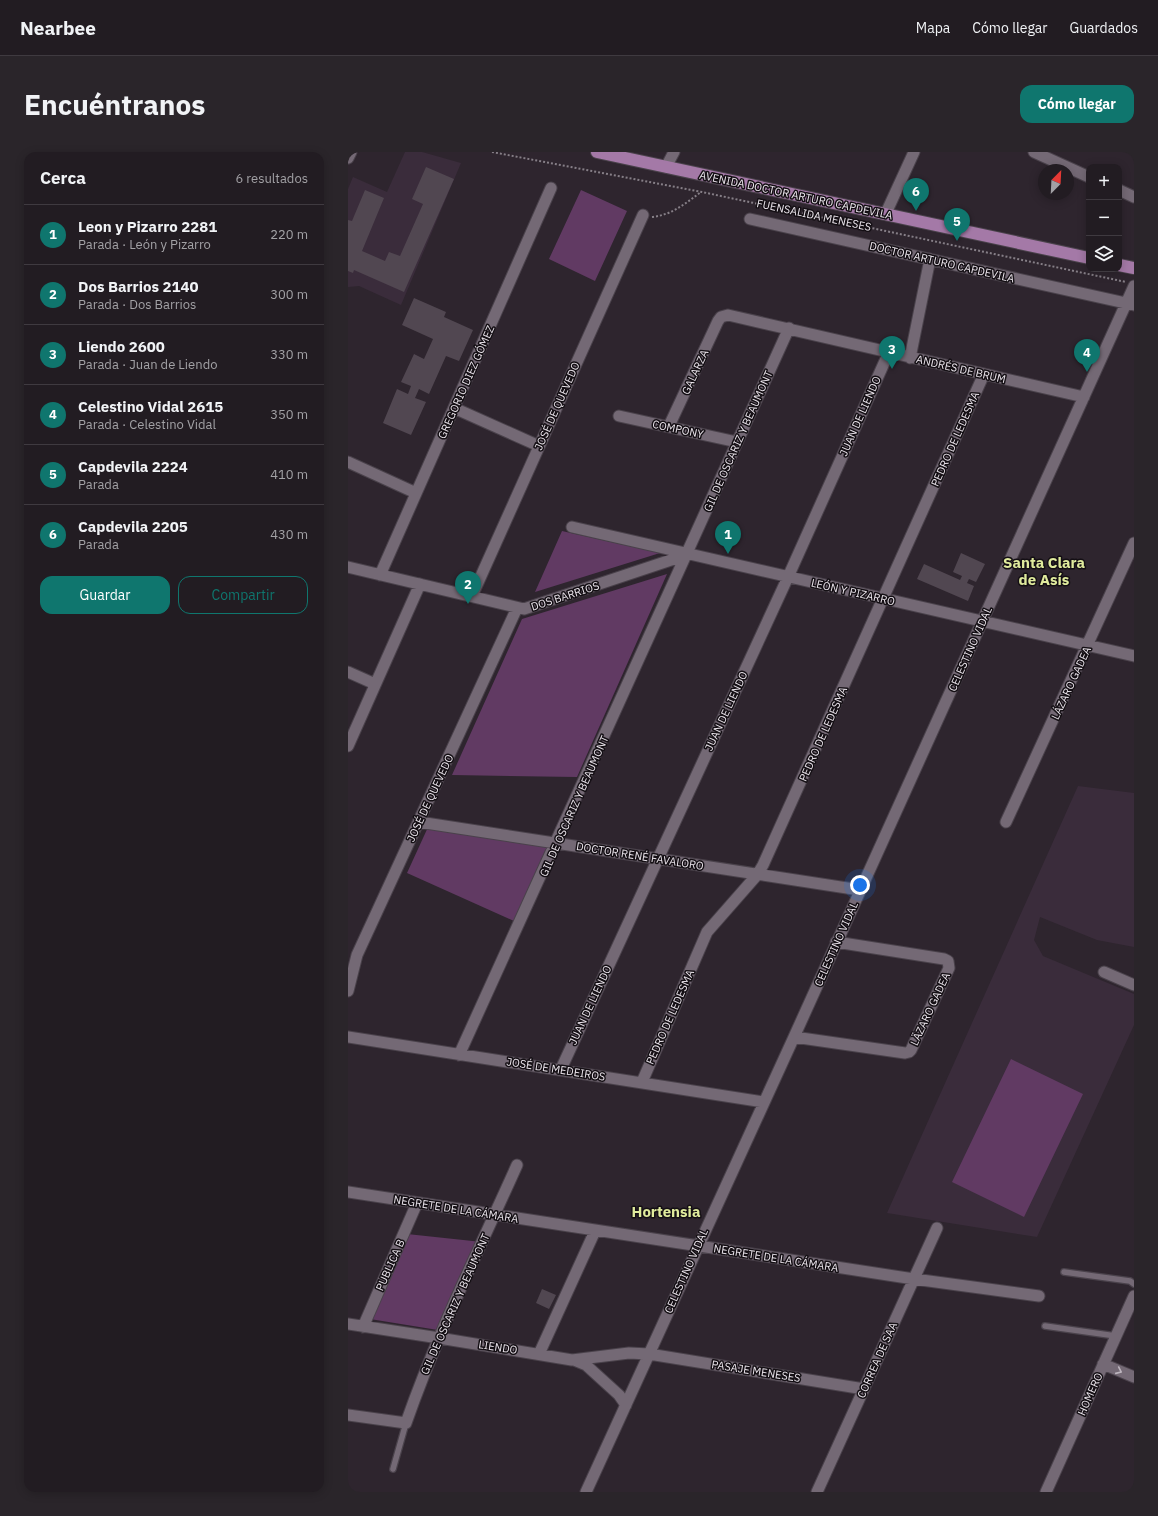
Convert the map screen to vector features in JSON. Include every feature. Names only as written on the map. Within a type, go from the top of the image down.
[{"type":"main road","name":"AVENIDA DOCTOR ARTURO CAPDEVILA","points":[[597,152],[1086,257]]},
{"type":"main road","points":[[1122,266],[1134,268]]},
{"type":"street","points":[[666,167],[674,152]]},
{"type":"street","points":[[886,214],[914,152]]},
{"type":"street","points":[[1034,152],[1086,176]]},
{"type":"street","name":"GREGORIO DIEZ GÓMEZ","points":[[380,575],[551,188]]},
{"type":"street","points":[[1122,191],[1134,197]]},
{"type":"street","name":"JOSÉ DE QUEVEDO","points":[[472,596],[643,215]]},
{"type":"street","name":"DOCTOR ARTURO CAPDEVILA","points":[[750,219],[1130,304]]},
{"type":"street","points":[[910,358],[930,259]]},
{"type":"street","name":"CELESTINO VIDAL","points":[[586,1492],[1084,397],[1130,304],[1130,284]]},
{"type":"street","name":"ANDRÉS DE BRUM","points":[[721,317],[728,315],[789,328],[910,358],[1084,397]]},
{"type":"street","name":"GALARZA","points":[[670,426],[721,317]]},
{"type":"street","name":"GIL DE OSCARIZ Y BEAUMONT","points":[[460,1055],[789,328]]},
{"type":"street","name":"JUAN DE LIENDO","points":[[560,1069],[788,577],[890,352]]},
{"type":"street","name":"PEDRO DE LEDESMA","points":[[642,1082],[707,932],[758,874],[763,865],[884,600],[984,374]]},
{"type":"street","points":[[454,408],[539,446]]},
{"type":"street","name":"COMPONY","points":[[618,416],[670,426],[737,442]]},
{"type":"street","points":[[348,462],[416,493]]},
{"type":"street","name":"LEÓN Y PIZARRO","points":[[572,527],[884,600],[1134,656]]},
{"type":"street","name":"LÁZARO GADEA","points":[[1006,822],[1134,543]]},
{"type":"street","name":"DOS BARRIOS","points":[[348,566],[517,608],[529,608],[686,554]]},
{"type":"street","points":[[348,746],[420,584]]},
{"type":"street","name":"JOSÉ DE QUEVEDO","points":[[349,984],[357,955],[517,608]]},
{"type":"street","points":[[348,672],[375,684]]},
{"type":"street","name":"DOCTOR RENÉ FAVALORO","points":[[419,822],[860,890]]},
{"type":"street","name":"LÄZARO GADEA","points":[[794,1037],[905,1053],[909,1052],[949,968],[948,960],[944,959],[836,942]]},
{"type":"street","points":[[1104,972],[1134,986]]},
{"type":"street","name":"JOSÉ DE MEDEIROS","points":[[348,1037],[764,1102]]},
{"type":"street","name":"GIL DE OSCARIZ Y BEAUMONT","points":[[406,1423],[420,1382],[517,1165]]},
{"type":"street","name":"NEGRETE DE LA CÁMARA","points":[[348,1192],[595,1231],[914,1279],[1039,1296]]},
{"type":"street","name":"PUBLICA B","points":[[363,1327],[417,1203]]},
{"type":"street","name":"CORREA DE SAA","points":[[817,1492],[937,1228]]},
{"type":"street","points":[[539,1354],[595,1231]]},
{"type":"street","name":"HOMERO","points":[[1046,1492],[1134,1296]]},
{"type":"street","name":"LIENDO","points":[[348,1324],[572,1360],[629,1353],[649,1354]]},
{"type":"street","name":"PASAJE MENESES","points":[[649,1354],[864,1389]]},
{"type":"street","points":[[572,1360],[586,1365],[626,1405]]},
{"type":"street","points":[[1103,1364],[1134,1378]]},
{"type":"street","points":[[348,1415],[406,1423]]},
{"type":"lane","points":[[1064,1272],[1130,1282],[1134,1284]]},
{"type":"lane","points":[[1045,1326],[1116,1336]]},
{"type":"lane","points":[[393,1469],[406,1423]]},
{"type":"path","name":"FUENSALIDA MENESES","points":[[492,152],[702,192],[1130,284]]},
{"type":"path","points":[[643,215],[653,217],[663,216],[702,192]]},
{"type":"shaded area","points":[[405,152],[422,152],[461,163],[401,305],[359,286],[348,287],[348,189],[353,177],[387,192]]},
{"type":"shaded area","points":[[581,190],[627,211],[595,281],[549,259]]},
{"type":"shaded area","points":[[562,531],[660,553],[535,592]]},
{"type":"shaded area","points":[[667,574],[577,777],[452,775],[522,619]]},
{"type":"shaded area","points":[[1078,786],[1134,793],[1134,947],[1097,940],[1040,917],[1034,940],[1043,956],[1134,994],[1134,1025],[1037,1237],[887,1213]]},
{"type":"shaded area","points":[[429,825],[548,845],[514,921],[407,873]]},
{"type":"shaded area","points":[[1011,1059],[1083,1094],[1024,1217],[952,1182]]},
{"type":"shaded area","points":[[407,1234],[482,1242],[444,1331],[370,1319]]},
{"type":"building","points":[[426,167],[454,179],[404,292],[354,270],[353,273],[348,271],[348,220],[352,221],[365,190],[384,198],[362,251],[385,261],[389,252],[400,256],[423,204],[412,199]]},
{"type":"building","points":[[414,298],[446,312],[444,317],[473,330],[459,361],[446,356],[429,394],[419,389],[415,398],[426,402],[411,435],[383,423],[397,389],[408,394],[411,386],[401,382],[414,354],[424,359],[433,339],[402,325]]},
{"type":"building","points":[[961,553],[985,564],[976,582],[969,579],[967,583],[974,586],[968,601],[917,579],[924,564],[960,580],[962,576],[953,572]]},
{"type":"building","points":[[542,1289],[556,1295],[549,1309],[536,1303]]},
{"type":"place","name":"Capdevila 2205","points":[[916,211]]},
{"type":"place","name":"Capdevila 2224","points":[[957,241]]},
{"type":"place","name":"Liendo 2600","points":[[892,369]]},
{"type":"place","name":"Celestino Vidal 2615","points":[[1087,372]]},
{"type":"place","name":"Leon y Pizarro 2281","points":[[728,554]]},
{"type":"place","name":"Dos Barrios 2140","points":[[468,604]]},
{"type":"district","name":"Santa Clara de Asís","points":[[1044,572]]},
{"type":"district","name":"Hortensia","points":[[666,1212]]}]
